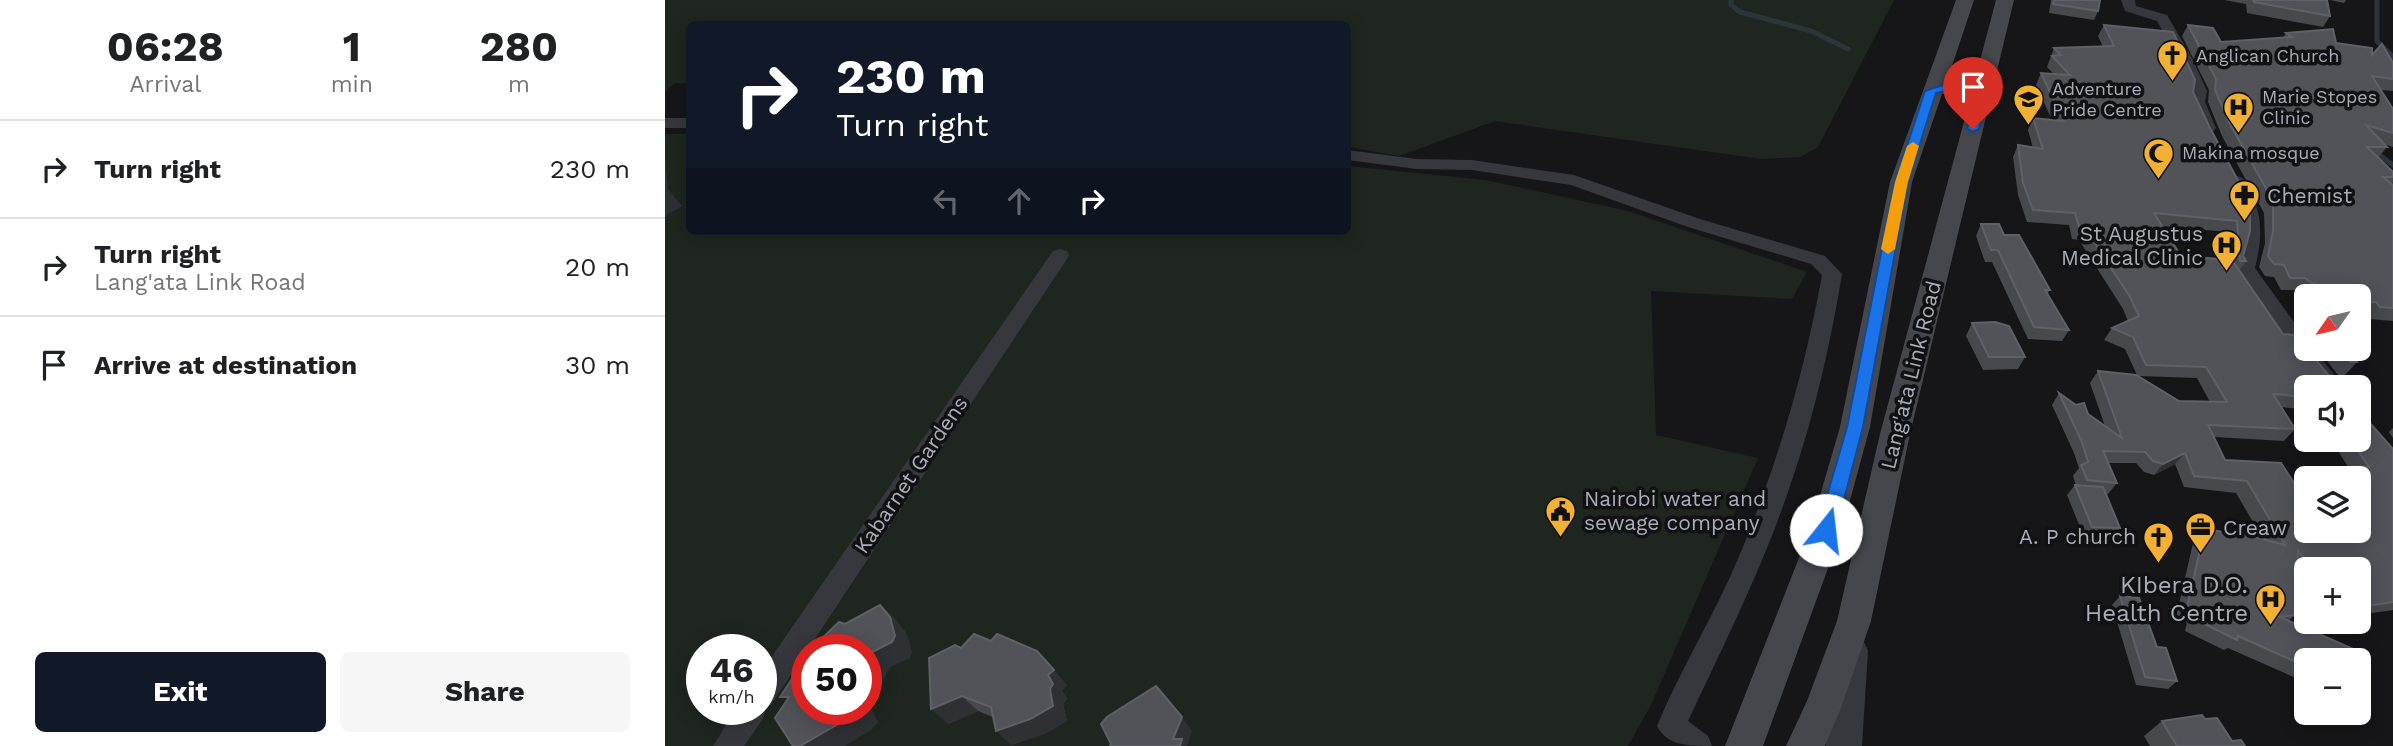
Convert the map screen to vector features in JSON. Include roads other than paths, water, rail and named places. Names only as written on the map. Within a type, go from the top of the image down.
[{"type":"main road","name":"Lang'ata Link Road","points":[[1744,746],[1826,530],[1855,427],[1901,182],[1965,0]]},
{"type":"main road","name":"Lang'ata Link Road","points":[[1805,746],[1854,621],[1895,434],[2005,0]]},
{"type":"main road","points":[[1951,37],[1957,46],[1971,51],[1987,52],[1993,49]]},
{"type":"main road","points":[[1931,91],[1944,86],[1958,88],[1971,93],[1980,102]]},
{"type":"street","points":[[2128,0],[2130,8],[2156,14],[2166,22],[2199,91],[2197,102],[2253,214],[2253,243],[2246,268],[2284,327],[2323,375]]},
{"type":"street","points":[[665,123],[686,123]]},
{"type":"street","points":[[1351,156],[1417,164],[1472,164],[1574,180],[1694,223],[1818,260],[1832,274],[1822,338],[1778,485],[1752,555],[1671,726],[1698,746]]},
{"type":"street","name":"Kabarnet Gardens","points":[[777,672],[1061,255]]},
{"type":"street","points":[[1844,746],[1854,621]]},
{"type":"street","points":[[727,746],[742,725]]},
{"type":"waterway","points":[[1731,0],[1731,5],[1740,12],[1811,31],[1848,49]]},
{"type":"waterway","points":[[2377,0],[2377,41],[2391,55],[2393,65]]},
{"type":"waterway","points":[[2374,151],[2393,165]]},
{"type":"place","name":"Anglican Church","points":[[2173,83]]},
{"type":"place","name":"Adventure Pride Centre","points":[[2029,126]]},
{"type":"place","name":"Marie Stopes Clinic","points":[[2239,134]]},
{"type":"place","name":"Makina mosque","points":[[2159,180]]},
{"type":"place","name":"Chemist","points":[[2244,223]]},
{"type":"place","name":"St Augustus Medical Clinic","points":[[2226,273]]},
{"type":"place","name":"Nairobi water and sewage company","points":[[1561,538]]},
{"type":"place","name":"Creaw","points":[[2200,555]]},
{"type":"place","name":"A. P church","points":[[2159,564]]},
{"type":"place","name":"KIbera D.O. Health Centre","points":[[2271,626]]}]
